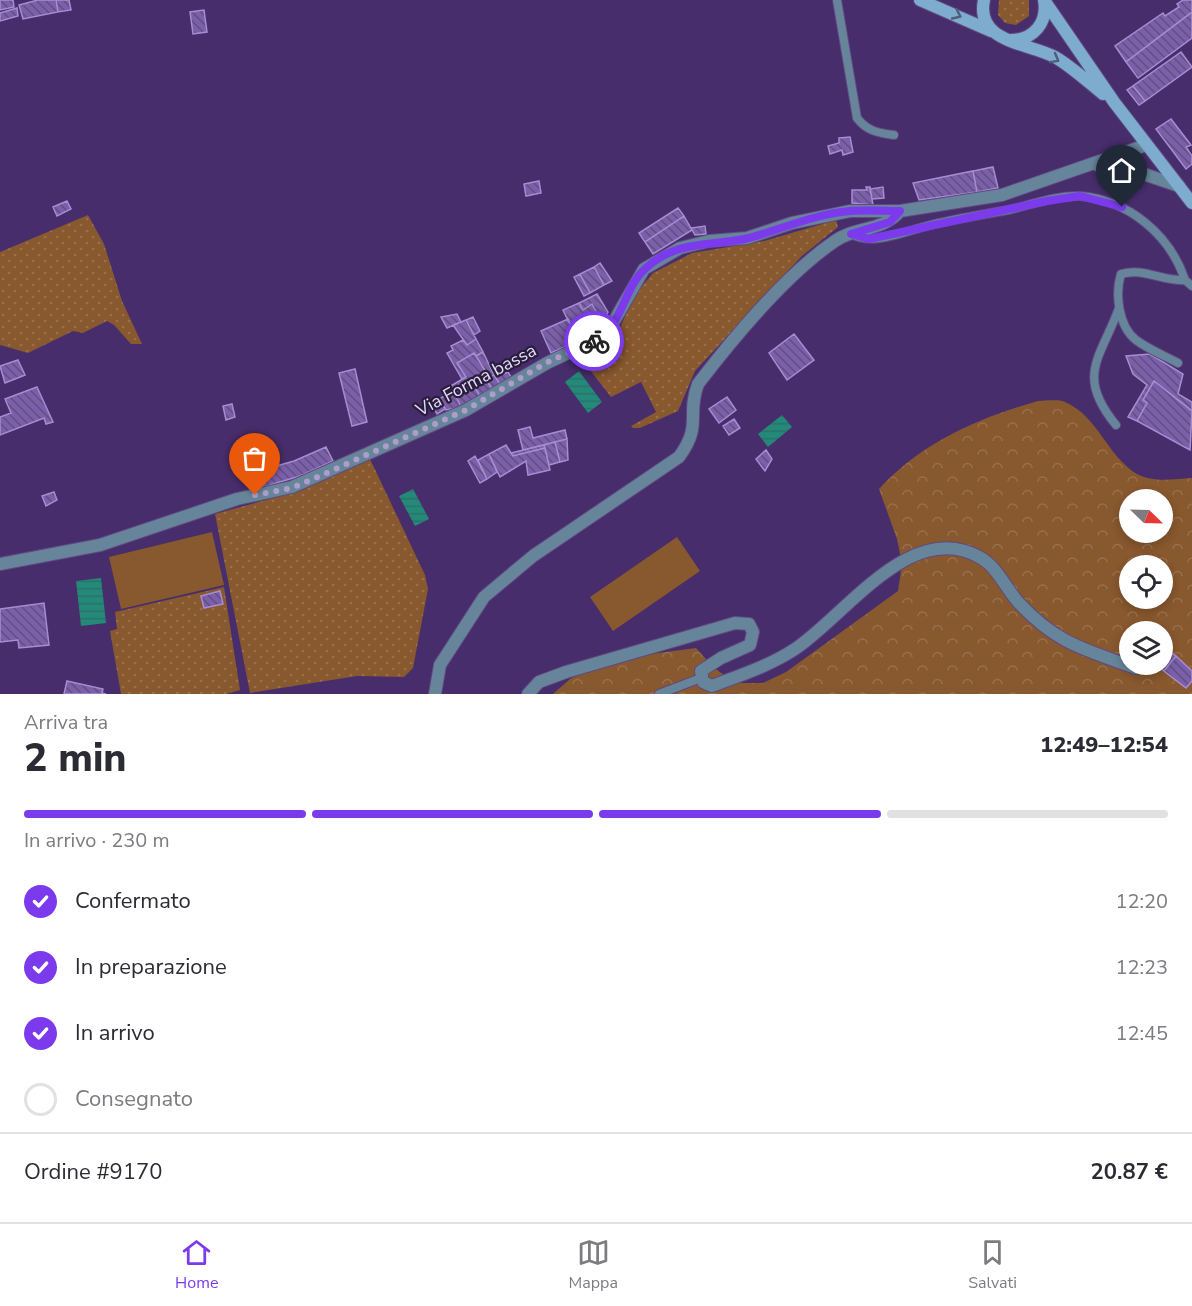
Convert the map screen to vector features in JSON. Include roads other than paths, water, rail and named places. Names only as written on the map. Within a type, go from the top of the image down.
[{"type":"main road","points":[[920,0],[1055,57],[1114,102]]},
{"type":"main road","points":[[984,0],[983,16],[997,34],[1018,40],[1035,32],[1044,18],[1044,0]]},
{"type":"main road","points":[[1044,0],[1146,146],[1192,202]]},
{"type":"street","name":"Via Forma bassa","points":[[0,564],[100,545],[237,499],[292,488],[466,410],[546,363],[606,335],[644,269],[680,248],[709,241],[747,238],[792,223],[849,211],[900,211],[1002,195],[1146,146]]},
{"type":"street","name":"Via Forma bassa","points":[[1092,164],[1132,170],[1179,186]]},
{"type":"street","name":"Via Forma bassa","points":[[435,694],[440,665],[484,597],[533,556],[678,457],[690,442],[694,429],[693,398],[698,384],[782,286],[837,239],[890,222],[900,211]]},
{"type":"street","points":[[528,694],[539,682],[566,672],[706,633],[735,622],[748,624],[753,632],[750,645],[703,668],[701,678],[705,684],[712,686],[773,663],[798,648],[892,568],[916,554],[936,548],[961,549],[983,559],[1018,602],[1041,625],[1070,645],[1119,662]]},
{"type":"lane","points":[[837,0],[857,118],[863,126],[874,132],[894,135]]},
{"type":"lane","points":[[851,234],[860,238],[877,238],[943,221],[1080,196],[1122,207],[1150,226],[1172,250],[1189,283]]},
{"type":"lane","points":[[1178,363],[1136,340],[1126,328],[1119,308],[1118,284],[1121,274],[1132,270],[1189,283]]},
{"type":"lane","points":[[1116,425],[1103,410],[1097,393],[1094,362],[1119,308]]},
{"type":"lane","points":[[659,694],[701,678]]}]
